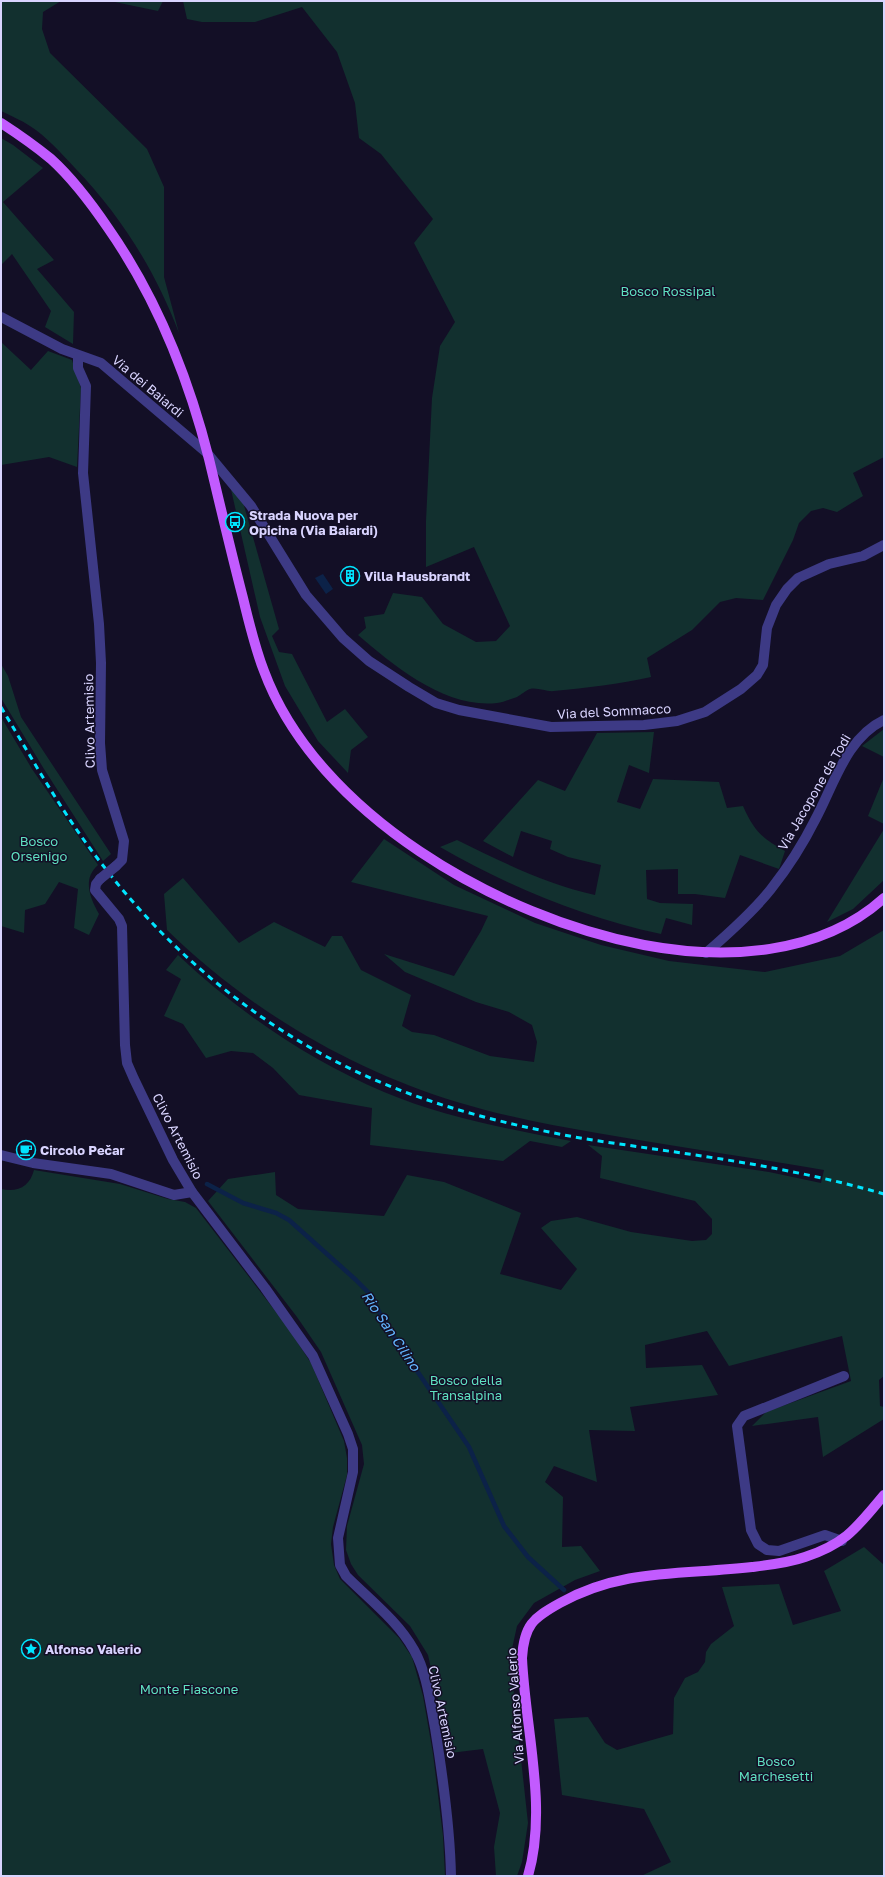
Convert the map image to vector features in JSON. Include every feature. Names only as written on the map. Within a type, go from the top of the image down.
[{"type":"main road","points":[[1,123],[27,140],[52,160],[69,178],[88,200],[126,254],[142,280],[163,322],[193,405],[207,453],[239,582],[264,671],[296,733],[319,764],[341,788],[379,822],[410,845],[453,872],[503,898],[554,920],[607,937],[670,950],[706,953],[749,952],[800,942],[833,931],[855,920],[884,898]]},
{"type":"main road","name":"Via Alfonso Valerio","points":[[528,1876],[536,1837],[536,1806],[522,1658],[524,1636],[535,1618],[576,1594],[607,1582],[655,1574],[762,1566],[804,1558],[842,1541],[866,1517],[884,1495]]},
{"type":"street","name":"Via dei Baiardi","points":[[1,317],[78,356],[86,357],[101,363],[207,453]]},
{"type":"street","name":"Clivo Artemisio","points":[[78,356],[78,368],[86,386],[83,472],[99,624],[101,663],[100,743],[102,770],[124,841],[122,860],[100,879],[96,884],[95,890],[118,919],[123,934],[122,992],[127,1063],[173,1160],[192,1192],[303,1340],[313,1356],[348,1434],[353,1449],[354,1472],[338,1538],[340,1565],[346,1576],[403,1634],[414,1650],[423,1672],[430,1698],[442,1768],[448,1818],[451,1876]]},
{"type":"street","name":"Via del Sommacco","points":[[207,453],[251,506],[311,602],[343,638],[369,661],[436,702],[459,710],[551,727],[644,725],[677,721],[705,712],[741,689],[757,675],[763,665],[767,628],[776,605],[787,589],[798,578],[829,564],[863,556],[884,545]]},
{"type":"street","name":"Via Jacopone da Todi","points":[[706,953],[725,937],[771,890],[815,822],[850,750],[859,738],[884,720]]},
{"type":"street","points":[[1,1155],[33,1163],[111,1174],[174,1195],[192,1192]]},
{"type":"street","points":[[842,1541],[826,1535],[779,1550],[767,1550],[758,1544],[751,1530],[736,1426],[744,1416],[844,1376]]},
{"type":"green space","points":[[1,1],[61,1],[43,12],[42,29],[50,53],[147,149],[164,187],[164,277],[179,333],[170,310],[148,266],[122,225],[92,186],[48,140],[36,130],[1,111]]},
{"type":"green space","points":[[110,1],[163,1],[158,11]]},
{"type":"green space","name":"Bosco Rossipal","points":[[183,1],[884,1],[884,457],[853,473],[863,496],[837,512],[823,508],[811,511],[799,523],[793,540],[763,600],[736,598],[720,602],[692,630],[647,658],[651,677],[615,684],[566,690],[551,691],[530,689],[517,697],[502,702],[478,703],[459,699],[440,692],[404,672],[358,635],[366,628],[364,617],[384,614],[393,593],[422,597],[443,624],[476,642],[496,641],[510,626],[474,547],[426,567],[426,521],[432,398],[440,346],[455,322],[414,243],[433,219],[381,154],[359,138],[355,103],[337,52],[302,7],[255,22],[202,22],[187,19]]},
{"type":"green space","points":[[1,138],[13,145],[43,168],[3,202],[54,260],[37,269],[74,312],[73,344],[45,327],[51,311],[12,254],[1,265]]},
{"type":"green space","points":[[1,342],[31,370],[48,351],[72,360],[81,388],[77,467],[49,457],[1,465]]},
{"type":"green space","points":[[230,485],[243,502],[279,629],[272,636],[279,652],[292,654],[327,722],[345,709],[368,737],[351,750],[348,773],[318,741],[285,686],[260,617]]},
{"type":"green space","name":"Bosco Orsenigo","points":[[1,664],[8,676],[21,717],[111,854],[103,861],[44,769],[1,698]]},
{"type":"green space","name":"Bosco Orsenigo","points":[[1,717],[32,769],[98,865],[90,876],[89,889],[99,914],[89,935],[74,928],[78,889],[59,882],[45,904],[25,910],[24,933],[1,926]]},
{"type":"green space","points":[[884,729],[884,757],[862,746]]},
{"type":"green space","points":[[654,732],[649,773],[629,765],[617,802],[640,809],[653,779],[719,782],[727,808],[743,806],[755,828],[770,842],[785,851],[779,869],[740,855],[725,898],[695,894],[678,894],[678,869],[646,870],[647,899],[660,903],[693,904],[692,925],[666,918],[661,934],[603,919],[575,910],[520,888],[466,862],[440,847],[457,840],[542,879],[595,895],[601,865],[568,857],[550,849],[552,841],[521,831],[513,857],[483,841],[538,780],[565,791],[597,733]]},
{"type":"green space","points":[[884,777],[884,824],[868,816]]},
{"type":"green space","points":[[884,829],[884,880],[853,909],[827,922]]},
{"type":"green space","name":"Bosco della Transalpina","points":[[384,839],[454,885],[535,923],[601,945],[669,961],[765,972],[840,956],[884,930],[884,1376],[879,1380],[880,1406],[884,1407],[884,1419],[823,1457],[818,1417],[752,1426],[766,1412],[851,1381],[842,1336],[729,1366],[707,1331],[645,1345],[646,1368],[702,1365],[718,1395],[630,1407],[635,1431],[589,1430],[597,1482],[554,1466],[545,1482],[563,1497],[562,1547],[581,1546],[600,1571],[575,1580],[534,1603],[517,1626],[510,1658],[528,1823],[522,1862],[517,1876],[496,1876],[494,1847],[500,1813],[483,1749],[450,1753],[428,1655],[410,1626],[358,1575],[351,1564],[346,1550],[347,1526],[364,1464],[362,1445],[321,1352],[297,1317],[208,1201],[228,1179],[275,1172],[276,1195],[298,1209],[384,1216],[407,1175],[444,1182],[521,1213],[500,1274],[561,1290],[577,1269],[541,1228],[551,1221],[577,1217],[631,1232],[692,1241],[706,1240],[712,1234],[712,1219],[695,1201],[600,1178],[602,1156],[588,1145],[769,1172],[821,1183],[824,1170],[625,1138],[509,1116],[457,1102],[417,1088],[339,1054],[302,1033],[231,986],[198,959],[167,930],[164,894],[183,878],[239,943],[274,922],[325,947],[332,936],[342,936],[361,970],[411,995],[402,1026],[412,1032],[434,1035],[490,1056],[534,1062],[537,1042],[532,1025],[509,1012],[476,1002],[405,972],[384,954],[454,976],[481,931],[488,916],[351,882]]},
{"type":"green space","points":[[178,955],[224,996],[249,1015],[301,1049],[356,1079],[384,1092],[429,1109],[500,1127],[571,1141],[562,1147],[530,1141],[503,1161],[370,1145],[372,1108],[299,1095],[273,1068],[253,1053],[231,1051],[206,1058],[183,1024],[164,1016],[181,979],[166,970]]},
{"type":"green space","name":"Monte Fiascone","points":[[34,1170],[120,1184],[168,1199],[185,1202],[196,1208],[286,1325],[311,1363],[344,1441],[347,1458],[347,1475],[333,1527],[331,1544],[334,1565],[340,1579],[399,1638],[412,1657],[423,1696],[433,1754],[443,1836],[445,1876],[1,1876],[1,1189],[13,1190],[22,1187],[30,1180]]},
{"type":"green space","name":"Bosco Marchesetti","points":[[864,1547],[884,1565],[884,1876],[641,1876],[671,1862],[644,1809],[562,1795],[554,1719],[588,1717],[605,1743],[617,1750],[673,1734],[674,1698],[685,1678],[698,1672],[705,1662],[706,1652],[711,1644],[734,1626],[722,1587],[779,1584],[793,1625],[841,1611],[824,1571]]},
{"type":"water","points":[[323,574],[333,589],[326,594],[315,578]]},
{"type":"waterway","name":"Rio San Cilino","points":[[207,1184],[243,1203],[276,1213],[289,1220],[371,1295],[385,1324],[469,1447],[504,1526],[528,1557],[564,1590]]},
{"type":"railway","points":[[1,707],[50,789],[90,849],[130,899],[157,928],[216,983],[281,1030],[316,1051],[375,1080],[425,1099],[476,1115],[528,1128],[579,1138],[770,1167],[827,1179],[884,1194]]},
{"type":"place","name":"Strada Nuova per Opicina (Via Baiardi)","points":[[235,522]]},
{"type":"place","name":"Villa Hausbrandt","points":[[350,576]]},
{"type":"place","name":"Circolo Pečar","points":[[26,1150]]},
{"type":"place","name":"Alfonso Valerio","points":[[31,1649]]}]
